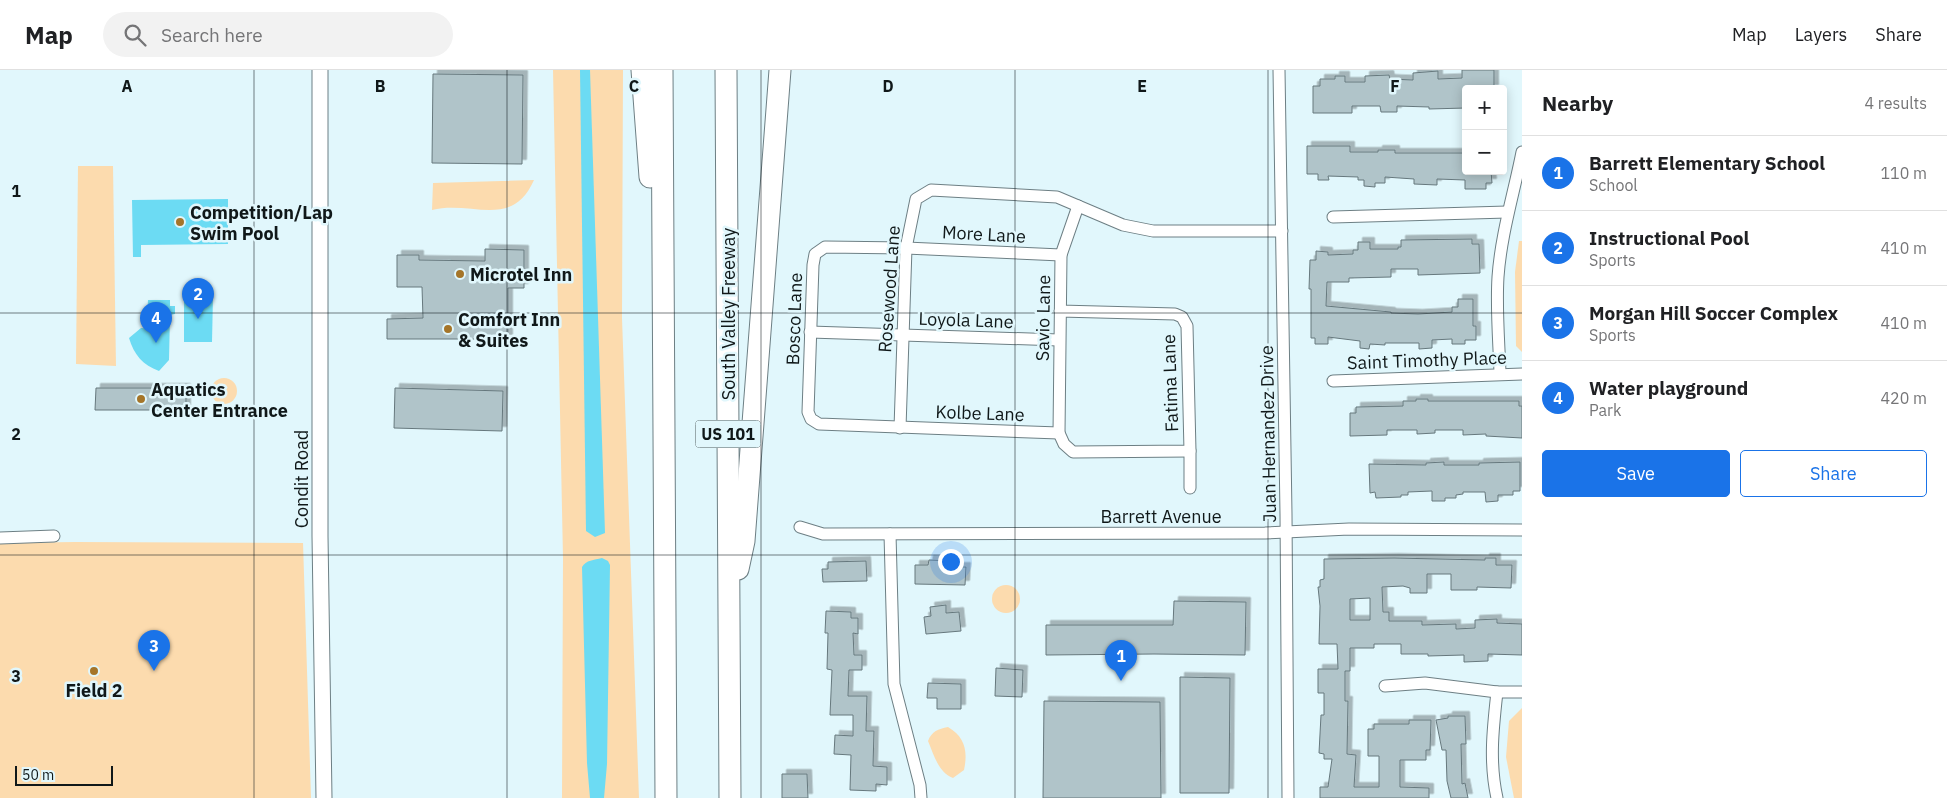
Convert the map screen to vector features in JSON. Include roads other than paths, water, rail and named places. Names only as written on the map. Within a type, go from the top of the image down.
[{"type":"highway","points":[[642,70],[664,355]]},
{"type":"highway","points":[[662,70],[666,798]]},
{"type":"highway","name":"South Valley Freeway","points":[[726,70],[730,798]]},
{"type":"highway","points":[[730,611],[744,542],[780,70]]},
{"type":"street","name":"Condit Road","points":[[320,70],[320,536],[324,798]]},
{"type":"street","name":"Juan Hernandez Drive","points":[[1279,70],[1288,798]]},
{"type":"street","points":[[1500,374],[1498,277],[1507,212],[1522,152]]},
{"type":"street","name":"Rosewood Lane","points":[[900,428],[906,248],[916,199],[931,190],[1057,197],[1123,225],[1153,231],[1282,231]]},
{"type":"street","name":"Savio Lane","points":[[1059,433],[1061,255],[1078,206]]},
{"type":"street","points":[[1333,217],[1507,212]]},
{"type":"street","name":"Bosco Lane","points":[[811,419],[808,412],[813,264],[815,254],[825,247],[906,248]]},
{"type":"street","name":"More Lane","points":[[906,248],[1061,255]]},
{"type":"street","name":"Fatima Lane","points":[[1060,312],[1175,314],[1182,317],[1186,326],[1190,488]]},
{"type":"street","name":"Loyola Lane","points":[[810,332],[1059,340]]},
{"type":"street","name":"Saint Timothy Place","points":[[1333,381],[1522,374]]},
{"type":"street","name":"Kolbe Lane","points":[[811,419],[819,424],[1059,433]]},
{"type":"street","name":"Fatima Lane","points":[[1059,433],[1064,444],[1073,452],[1190,451]]},
{"type":"street","name":"Barrett Avenue","points":[[800,527],[823,534],[1286,532],[1349,529],[1522,530]]},
{"type":"street","points":[[890,534],[894,684],[920,784],[920,798]]},
{"type":"street","points":[[0,538],[54,536]]},
{"type":"street","points":[[1385,686],[1425,683],[1497,692],[1522,692]]},
{"type":"street","points":[[1497,692],[1491,755],[1497,798]]},
{"type":"water","points":[[580,70],[590,70],[605,533],[595,537],[586,531]]},
{"type":"water","name":"Competition/Lap Swim Pool","points":[[228,199],[228,244],[141,245],[141,257],[133,257],[132,200]]},
{"type":"water","points":[[184,296],[213,296],[212,342],[184,342]]},
{"type":"water","points":[[148,300],[170,300],[170,306],[175,306],[175,314],[170,315],[169,360],[159,371],[148,366],[140,359],[129,338],[141,328],[158,329],[158,319],[147,318]]},
{"type":"water","points":[[602,558],[608,561],[610,565],[607,764],[604,798],[590,798],[587,763],[582,567],[588,562]]},
{"type":"place","name":"Competition/Lap Swim Pool","points":[[180,222]]},
{"type":"place","name":"Microtel Inn","points":[[460,274]]},
{"type":"place","name":"Instructional Pool","points":[[198,319]]},
{"type":"place","name":"Comfort Inn & Suites","points":[[448,329]]},
{"type":"place","name":"Water playground","points":[[156,343]]},
{"type":"place","name":"Aquatics Center Entrance","points":[[141,399]]},
{"type":"place","name":"Field 2","points":[[94,671]]},
{"type":"place","name":"Morgan Hill Soccer Complex","points":[[154,671]]},
{"type":"place","name":"Barrett Elementary School","points":[[1121,681]]}]
